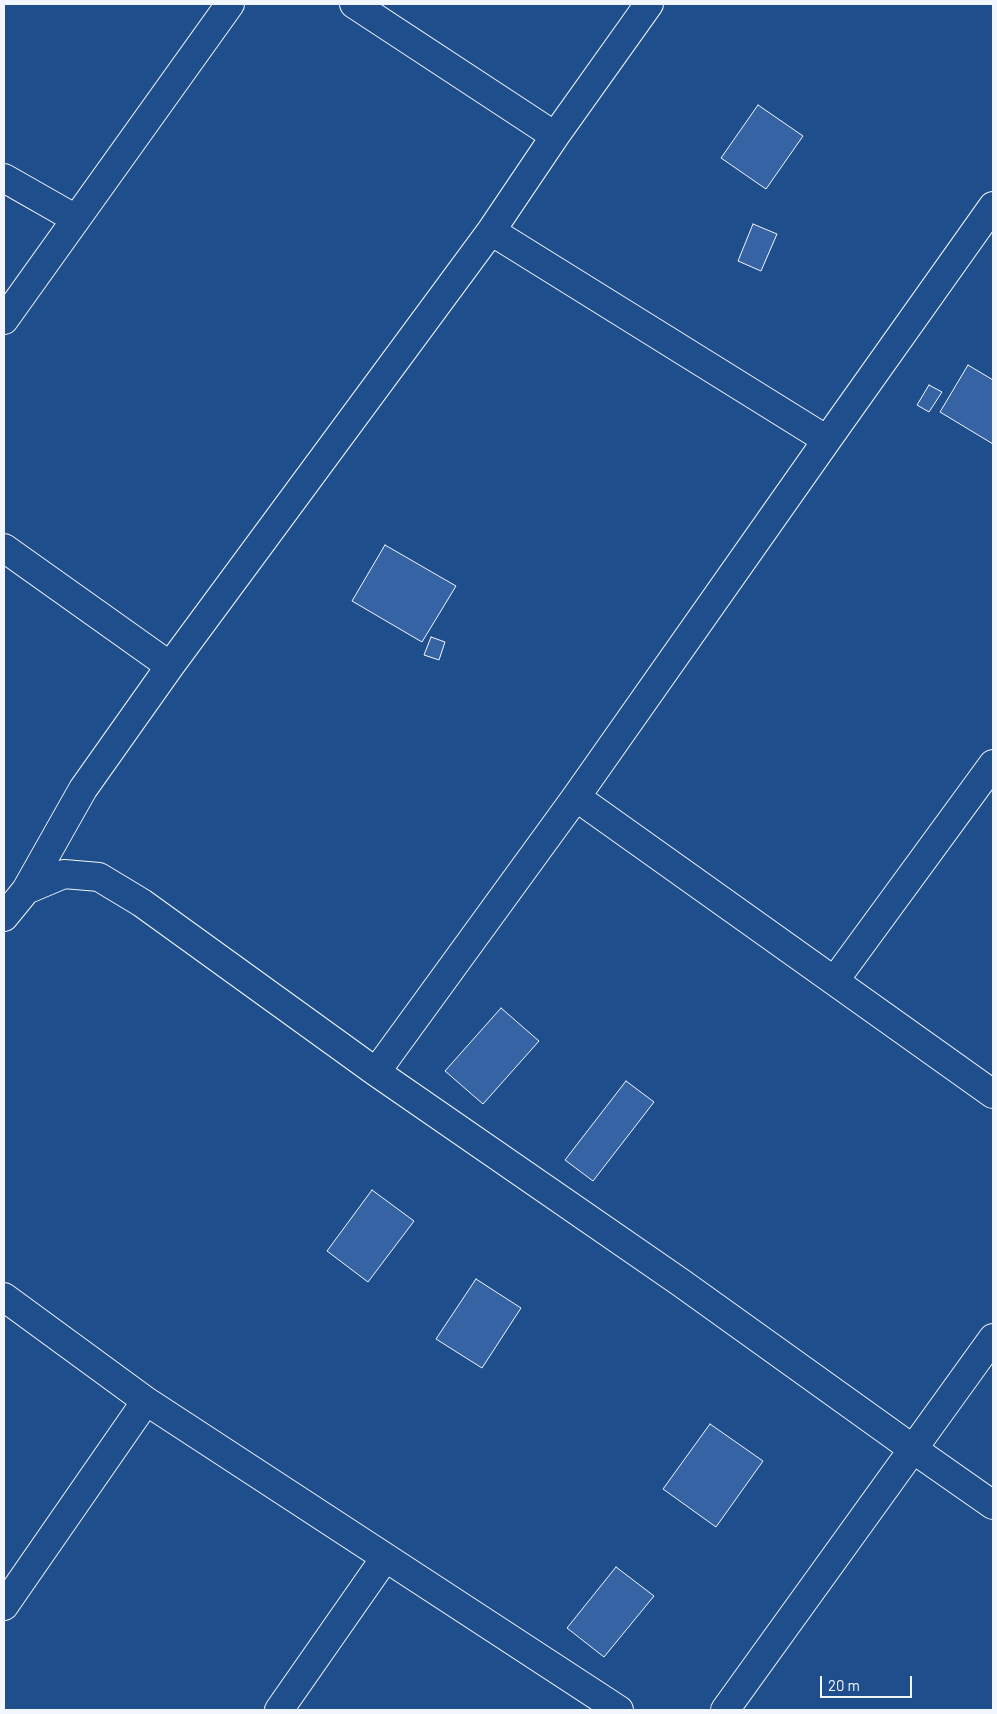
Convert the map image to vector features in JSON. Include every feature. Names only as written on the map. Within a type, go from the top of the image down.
[{"type":"street","points":[[4,320],[230,4]]},
{"type":"street","points":[[354,4],[555,136]]},
{"type":"street","points":[[4,917],[26,890],[83,789],[170,666],[490,231],[649,4]]},
{"type":"street","points":[[4,178],[76,219]]},
{"type":"street","points":[[376,1072],[576,798],[993,206]]},
{"type":"street","points":[[490,231],[827,440]]},
{"type":"street","points":[[4,548],[170,666]]},
{"type":"street","points":[[835,980],[993,764]]},
{"type":"street","points":[[576,798],[835,980],[993,1094]]},
{"type":"street","points":[[26,890],[64,874],[100,877],[142,904],[376,1072],[680,1282],[993,1505]]},
{"type":"street","points":[[4,1297],[146,1401],[619,1710]]},
{"type":"street","points":[[726,1710],[993,1338]]},
{"type":"street","points":[[4,1606],[146,1401]]},
{"type":"street","points":[[279,1710],[386,1558]]},
{"type":"building","points":[[758,105],[803,136],[766,189],[721,158]]},
{"type":"building","points":[[753,224],[777,234],[761,271],[738,261]]},
{"type":"building","points":[[968,365],[993,380],[993,444],[940,412]]},
{"type":"building","points":[[929,385],[942,392],[929,412],[917,405]]},
{"type":"building","points":[[385,545],[456,586],[422,642],[352,601]]},
{"type":"building","points":[[431,637],[445,642],[439,660],[424,655]]},
{"type":"building","points":[[501,1008],[539,1041],[483,1104],[445,1071]]},
{"type":"building","points":[[626,1081],[654,1102],[593,1181],[565,1160]]},
{"type":"building","points":[[372,1190],[414,1221],[368,1282],[327,1251]]},
{"type":"building","points":[[476,1279],[521,1308],[482,1368],[436,1339]]},
{"type":"building","points":[[710,1424],[763,1461],[716,1527],[663,1489]]},
{"type":"building","points":[[616,1567],[654,1596],[604,1657],[567,1628]]}]
